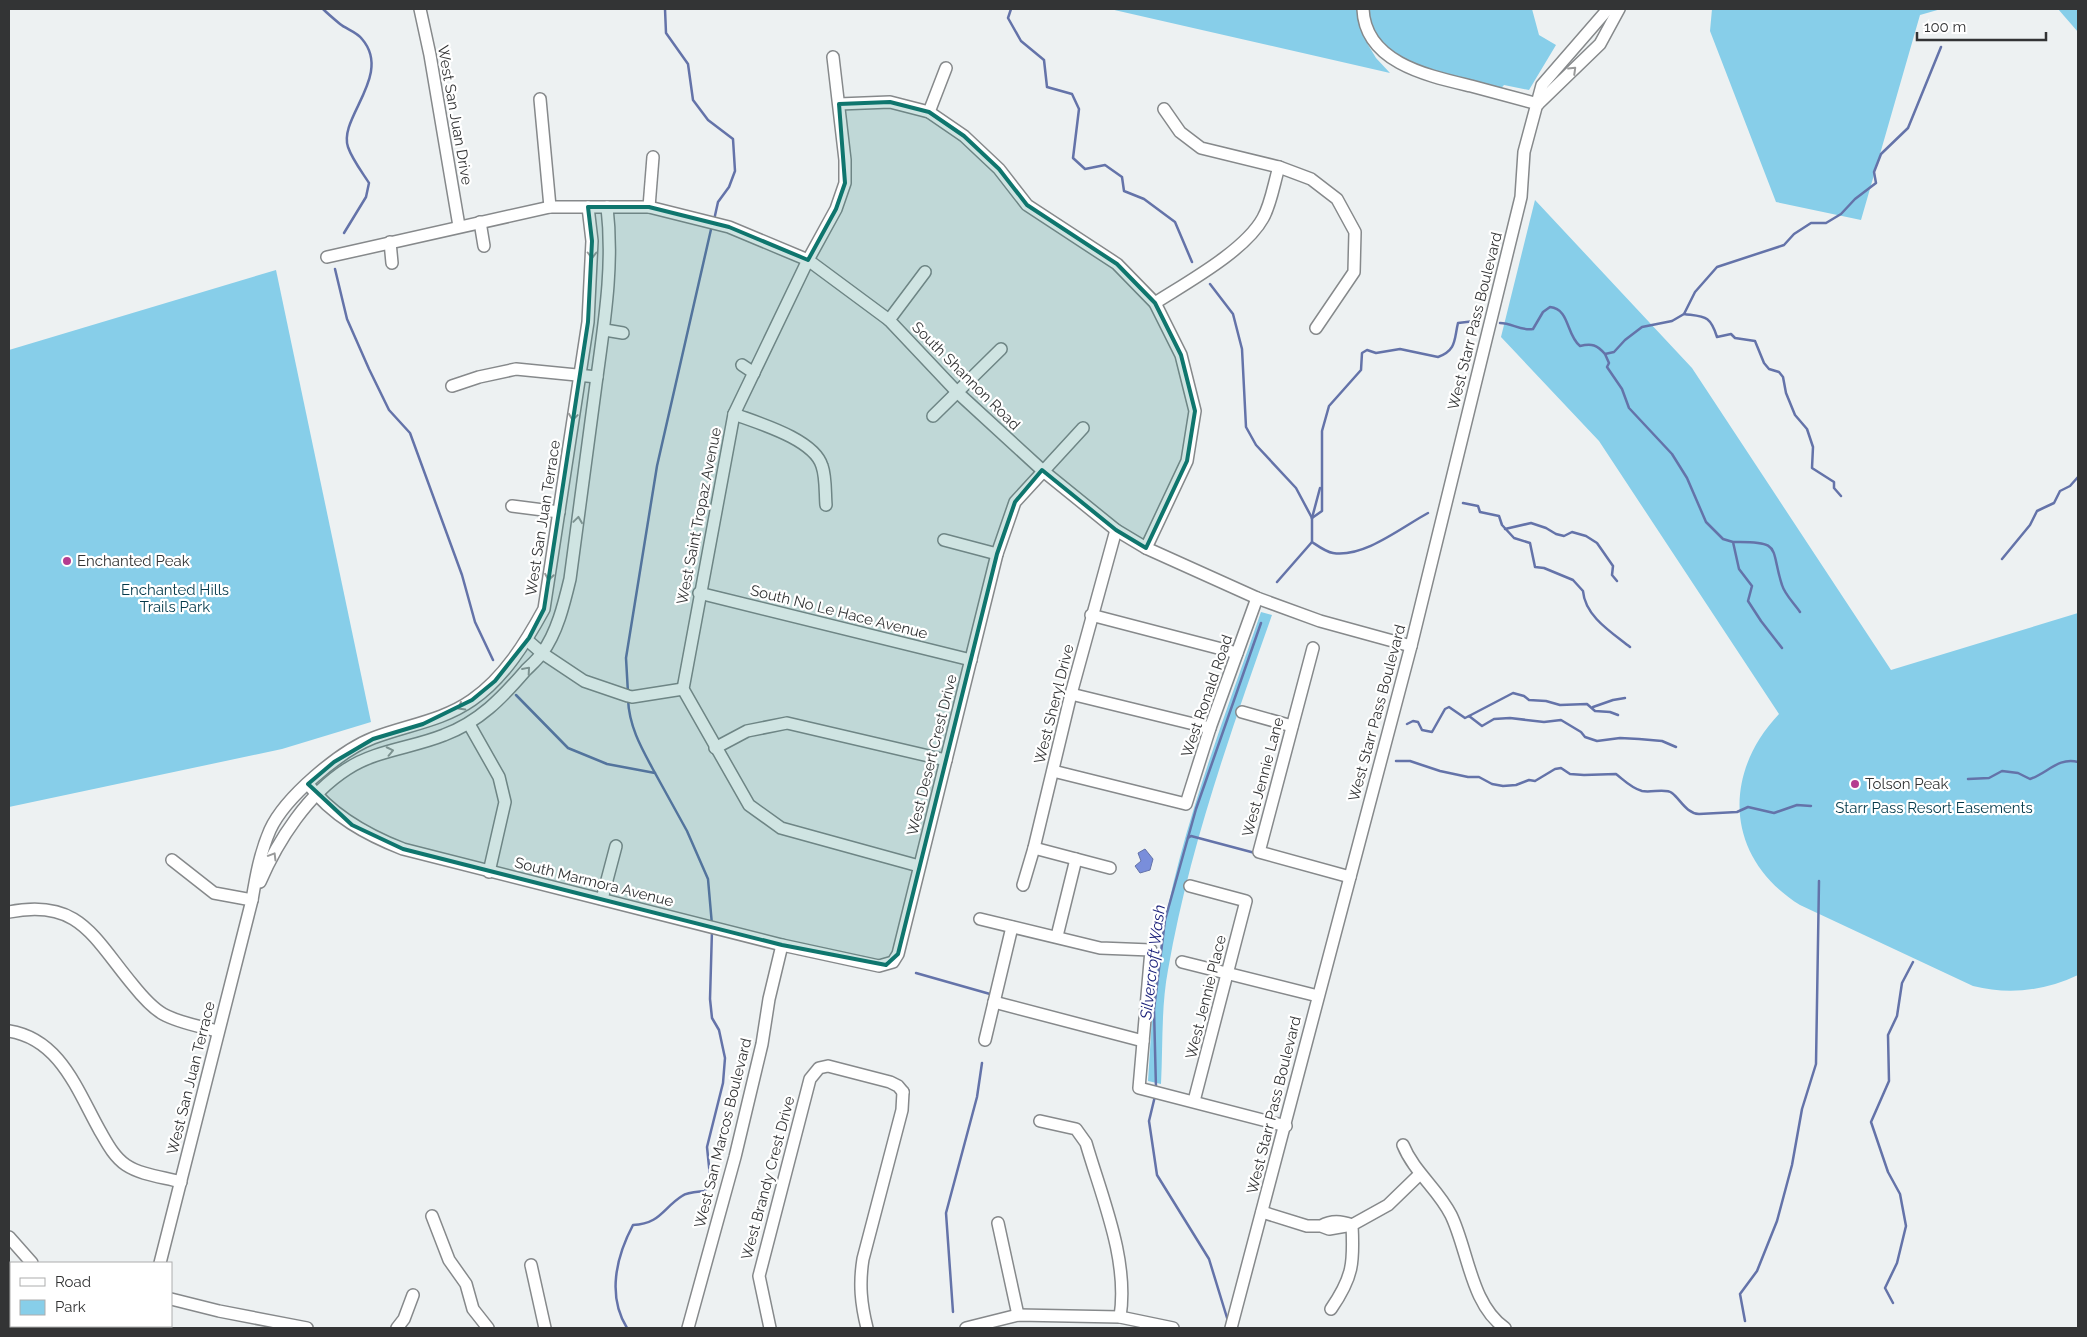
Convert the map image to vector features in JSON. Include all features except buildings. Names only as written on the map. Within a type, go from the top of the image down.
[{"type":"street","name":"West San Juan Drive","points":[[420,9],[430,55],[458,226]]},
{"type":"street","points":[[1363,9],[1369,31],[1379,46],[1394,60],[1418,73],[1538,104]]},
{"type":"street","name":"West Starr Pass Boulevard","points":[[1231,1328],[1286,1126],[1318,996],[1411,646],[1521,197],[1524,152],[1542,85],[1608,9]]},
{"type":"street","name":"West Starr Pass Boulevard","points":[[1538,104],[1600,44],[1619,9]]},
{"type":"street","name":"West Saint Tropaz Avenue","points":[[683,689],[699,594],[734,414],[808,260],[836,209],[846,183],[833,58]]},
{"type":"street","points":[[929,112],[946,68]]},
{"type":"street","points":[[540,99],[550,208]]},
{"type":"street","points":[[839,104],[890,102],[929,112],[964,136],[999,169],[1027,205],[1117,264],[1155,303],[1181,355],[1195,411],[1187,461],[1146,548]]},
{"type":"street","points":[[1164,109],[1180,132],[1201,148],[1279,167],[1311,179],[1337,200],[1355,232],[1354,272],[1316,328]]},
{"type":"street","points":[[649,207],[653,157]]},
{"type":"street","points":[[1155,303],[1210,269],[1245,239],[1263,219],[1279,167]]},
{"type":"street","name":"West San Juan Terrace","points":[[160,1262],[252,900],[258,862],[271,828],[283,810],[308,784],[334,762],[373,738],[423,724],[456,710],[472,700],[495,681],[527,640],[544,609],[588,322],[592,263],[588,207]]},
{"type":"street","name":"West San Juan Terrace","points":[[252,900],[267,865],[283,838],[316,796],[347,769],[377,754],[443,736],[469,724],[506,694],[542,653],[560,615],[570,579],[605,330],[610,248],[607,207]]},
{"type":"street","name":"South Shannon Road","points":[[327,257],[458,226],[550,208],[649,207],[729,227],[808,260],[888,320],[957,392],[1042,470],[1116,530],[1146,548],[1257,598],[1320,621],[1411,646]]},
{"type":"street","points":[[480,222],[484,246]]},
{"type":"street","points":[[390,242],[392,263]]},
{"type":"street","points":[[888,320],[925,272]]},
{"type":"street","points":[[605,330],[623,333]]},
{"type":"street","points":[[933,416],[1001,349]]},
{"type":"street","points":[[742,365],[754,373]]},
{"type":"street","points":[[452,386],[479,377],[516,369],[597,377]]},
{"type":"street","points":[[734,414],[785,433],[804,443],[822,465],[826,505]]},
{"type":"street","name":"West Desert Crest Drive","points":[[895,966],[997,554],[1015,502],[1042,470],[1083,428]]},
{"type":"street","points":[[512,506],[559,512]]},
{"type":"street","name":"West Sheryl Drive","points":[[1023,885],[1034,848],[1091,615],[1116,530]]},
{"type":"street","points":[[944,540],[997,554]]},
{"type":"street","name":"South No Le Hace Avenue","points":[[699,594],[971,660]]},
{"type":"street","name":"West Ronald Road","points":[[1053,772],[1186,804],[1210,728],[1257,598]]},
{"type":"street","points":[[1091,615],[1237,653]]},
{"type":"street","points":[[527,640],[542,653],[584,681],[632,697],[683,689],[749,805],[781,828],[919,866]]},
{"type":"street","name":"West Jennie Lane","points":[[1313,648],[1259,852],[1350,877]]},
{"type":"street","points":[[1071,694],[1210,728]]},
{"type":"street","points":[[1242,712],[1292,726]]},
{"type":"street","points":[[715,748],[747,732],[787,722],[946,760]]},
{"type":"street","points":[[469,724],[499,777],[504,802],[489,872]]},
{"type":"street","name":"South Marmora Avenue","points":[[308,784],[316,796],[352,825],[372,838],[403,849],[782,945],[879,966],[895,966]]},
{"type":"street","points":[[602,899],[616,846]]},
{"type":"street","points":[[1034,848],[1110,868]]},
{"type":"street","points":[[172,860],[214,893],[252,900]]},
{"type":"street","points":[[1057,936],[1076,860]]},
{"type":"street","name":"West Jennie Place","points":[[1190,886],[1246,901],[1194,1101]]},
{"type":"street","points":[[9,912],[48,908],[74,917],[141,994],[162,1013],[179,1021],[218,1031]]},
{"type":"street","points":[[980,918],[1100,948],[1151,950],[1139,1088],[1286,1126]]},
{"type":"street","points":[[985,1040],[1012,927]]},
{"type":"street","name":"West San Marcos Boulevard","points":[[688,1328],[762,1044],[769,999],[782,945]]},
{"type":"street","points":[[1182,962],[1318,996]]},
{"type":"street","points":[[994,1002],[1142,1041]]},
{"type":"street","points":[[9,1031],[30,1035],[48,1047],[65,1068],[111,1150],[125,1164],[146,1173],[181,1182]]},
{"type":"street","name":"West Brandy Crest Drive","points":[[770,1328],[758,1276],[810,1078],[816,1065],[828,1066],[890,1082],[906,1090],[863,1259],[860,1280],[861,1305],[867,1328]]},
{"type":"street","points":[[1040,1121],[1083,1132],[1122,1270],[1124,1295],[1120,1317]]},
{"type":"street","points":[[1403,1145],[1410,1161],[1451,1215],[1485,1304],[1505,1328]]},
{"type":"street","points":[[1262,1212],[1307,1226],[1321,1226],[1329,1229],[1352,1225],[1388,1205],[1420,1174]]},
{"type":"street","points":[[432,1216],[449,1260],[466,1284],[473,1310],[488,1328]]},
{"type":"street","points":[[998,1223],[1018,1315]]},
{"type":"street","points":[[1331,1309],[1350,1276],[1354,1257],[1352,1225]]},
{"type":"street","points":[[9,1237],[31,1262]]},
{"type":"street","points":[[531,1265],[545,1328]]},
{"type":"street","points":[[397,1328],[404,1319],[413,1295]]},
{"type":"street","points":[[172,1299],[219,1311],[307,1328]]},
{"type":"street","points":[[966,1328],[1018,1315],[1066,1323],[1120,1317],[1173,1328]]},
{"type":"highlighted area","points":[[890,102],[929,112],[964,136],[999,169],[1027,205],[1117,264],[1155,303],[1181,355],[1195,411],[1187,461],[1146,548],[1116,530],[1042,470],[1015,502],[997,554],[898,954],[886,965],[782,945],[403,849],[352,825],[308,784],[334,762],[373,739],[423,724],[472,700],[495,681],[529,638],[544,609],[588,322],[592,241],[588,207],[649,207],[729,227],[808,260],[836,209],[845,183],[839,104]]},
{"type":"green space","points":[[1110,9],[1532,9],[1539,35],[1556,45],[1529,90],[1504,85],[1497,93],[1420,74],[1377,43],[1367,43],[1376,58],[1390,73]]},
{"type":"green space","points":[[1712,9],[1941,9],[1920,15],[1861,220],[1776,202],[1710,31]]},
{"type":"green space","points":[[2058,9],[2078,9],[2078,32]]},
{"type":"green space","name":"Starr Pass Resort Easements","points":[[1535,200],[1692,368],[1891,670],[2078,613],[2078,975],[2052,985],[2026,990],[1986,989],[1973,986],[1800,905],[1775,886],[1757,864],[1746,840],[1740,815],[1741,789],[1747,763],[1760,738],[1779,714],[1599,441],[1501,337]]},
{"type":"green space","name":"Enchanted Hills Trails Park","points":[[276,270],[371,722],[282,749],[9,807],[9,350]]},
{"type":"green space","points":[[1261,612],[1272,615],[1212,791],[1187,880],[1177,925],[1164,998],[1161,1084],[1148,1081],[1155,987],[1167,912],[1177,868],[1202,782]]},
{"type":"water","points":[[1145,849],[1153,859],[1150,870],[1140,873],[1135,866],[1141,861],[1138,853]]},
{"type":"waterway","points":[[323,9],[340,24],[357,34],[370,53],[369,81],[350,123],[347,136],[350,152],[369,183],[366,197],[344,233]]},
{"type":"waterway","points":[[665,9],[666,33],[688,64],[693,100],[708,120],[733,139],[735,171],[729,187],[718,202],[714,220]]},
{"type":"waterway","name":"Silvercroft Wash","points":[[1011,9],[1008,18],[1021,41],[1044,60],[1047,87],[1072,94],[1079,109],[1073,158],[1085,169],[1105,165],[1122,177],[1124,191],[1144,199],[1175,222],[1192,262]]},
{"type":"waterway","points":[[1500,323],[1524,329],[1533,329],[1543,312],[1550,307],[1561,312],[1565,317],[1572,336],[1580,346],[1594,346],[1605,354],[1614,352],[1625,340],[1642,327],[1672,321],[1684,314],[1695,292],[1717,267],[1784,245],[1794,234],[1811,223],[1826,223],[1841,214],[1855,199],[1876,183],[1874,172],[1881,154],[1908,128],[1941,47]]},
{"type":"waterway","points":[[628,693],[626,658],[657,466],[712,225]]},
{"type":"waterway","points":[[335,269],[347,319],[369,369],[389,410],[410,433],[462,575],[475,622],[493,660]]},
{"type":"waterway","name":"Silvercroft Wash","points":[[1210,284],[1233,314],[1242,349],[1246,427],[1256,445],[1296,488],[1312,518],[1312,542],[1277,582]]},
{"type":"waterway","points":[[1684,314],[1706,318],[1712,325],[1717,337],[1731,334],[1735,338],[1755,341],[1764,363],[1769,369],[1779,372],[1783,377],[1786,393],[1795,415],[1807,429],[1813,447],[1812,468],[1834,482],[1834,488],[1841,496]]},
{"type":"waterway","points":[[1312,518],[1322,511],[1322,431],[1329,406],[1361,370],[1362,353],[1367,350],[1376,353],[1400,349],[1438,357],[1449,351],[1452,347],[1458,323],[1475,321]]},
{"type":"waterway","points":[[1605,354],[1609,363],[1607,367],[1622,389],[1629,408],[1672,454],[1687,478],[1706,522],[1723,539],[1733,542],[1739,569],[1752,586],[1748,601],[1782,648]]},
{"type":"waterway","points":[[2002,559],[2030,525],[2037,511],[2054,503],[2060,491],[2070,486],[2078,477]]},
{"type":"waterway","points":[[1312,518],[1320,488]]},
{"type":"waterway","points":[[1463,503],[1478,506],[1480,512],[1499,516],[1502,525],[1514,538],[1530,543],[1535,567],[1544,568],[1573,580],[1583,591],[1585,600],[1594,616],[1630,647]]},
{"type":"waterway","points":[[1312,542],[1333,553],[1357,551],[1382,540],[1428,513]]},
{"type":"waterway","points":[[1505,529],[1531,523],[1564,536],[1572,532],[1586,536],[1597,543],[1613,566],[1612,575],[1617,581]]},
{"type":"waterway","points":[[1734,542],[1760,543],[1768,545],[1772,549],[1783,589],[1800,612]]},
{"type":"waterway","name":"Silvercroft Wash","points":[[1156,1088],[1154,1009],[1165,920],[1196,809],[1261,623]]},
{"type":"waterway","points":[[1469,716],[1513,693],[1524,696],[1529,700],[1546,701],[1560,705],[1587,704],[1595,711],[1610,712],[1618,715]]},
{"type":"waterway","points":[[516,695],[568,748],[607,764],[655,773],[687,831],[708,879],[712,925]]},
{"type":"waterway","points":[[1593,707],[1625,698]]},
{"type":"waterway","points":[[628,699],[634,728],[655,773]]},
{"type":"waterway","points":[[1407,724],[1413,721],[1418,722],[1422,730],[1432,732],[1445,709],[1449,707],[1465,718],[1469,716],[1482,726],[1494,719],[1510,718],[1544,722],[1561,720],[1581,732],[1585,737],[1597,741],[1620,738],[1639,739],[1662,741],[1676,747]]},
{"type":"waterway","points":[[1396,761],[1410,761],[1440,771],[1468,777],[1479,777],[1492,784],[1503,786],[1516,785],[1529,780],[1535,781],[1555,769],[1561,768],[1570,774],[1616,774],[1638,790],[1672,793],[1687,809],[1699,814],[1737,812],[1748,807],[1774,813],[1797,805],[1811,806]]},
{"type":"waterway","points":[[1968,779],[1989,778],[2002,771],[2018,773],[2030,779],[2059,764],[2071,761],[2078,762]]},
{"type":"waterway","points":[[1188,838],[1191,836],[1255,853]]},
{"type":"waterway","points":[[1745,1321],[1740,1294],[1757,1271],[1777,1221],[1792,1165],[1802,1109],[1816,1064],[1819,881]]},
{"type":"waterway","points":[[627,1328],[617,1303],[616,1276],[622,1250],[633,1225],[655,1219],[684,1195],[705,1191],[710,1176],[707,1147],[723,1083],[725,1058],[719,1030],[712,1018],[710,999],[712,930]]},
{"type":"waterway","points":[[1893,1303],[1885,1288],[1897,1263],[1906,1226],[1900,1194],[1888,1172],[1871,1122],[1889,1081],[1888,1035],[1897,1016],[1902,983],[1913,962]]},
{"type":"waterway","points":[[916,973],[990,994]]},
{"type":"waterway","points":[[953,1312],[946,1213],[977,1097],[982,1063]]},
{"type":"waterway","name":"Silvercroft Wash","points":[[1155,1096],[1149,1121],[1157,1175],[1209,1259],[1228,1321]]},
{"type":"place","name":"Enchanted Peak","points":[[67,561]]},
{"type":"place","name":"Tolson Peak","points":[[1855,784]]}]
